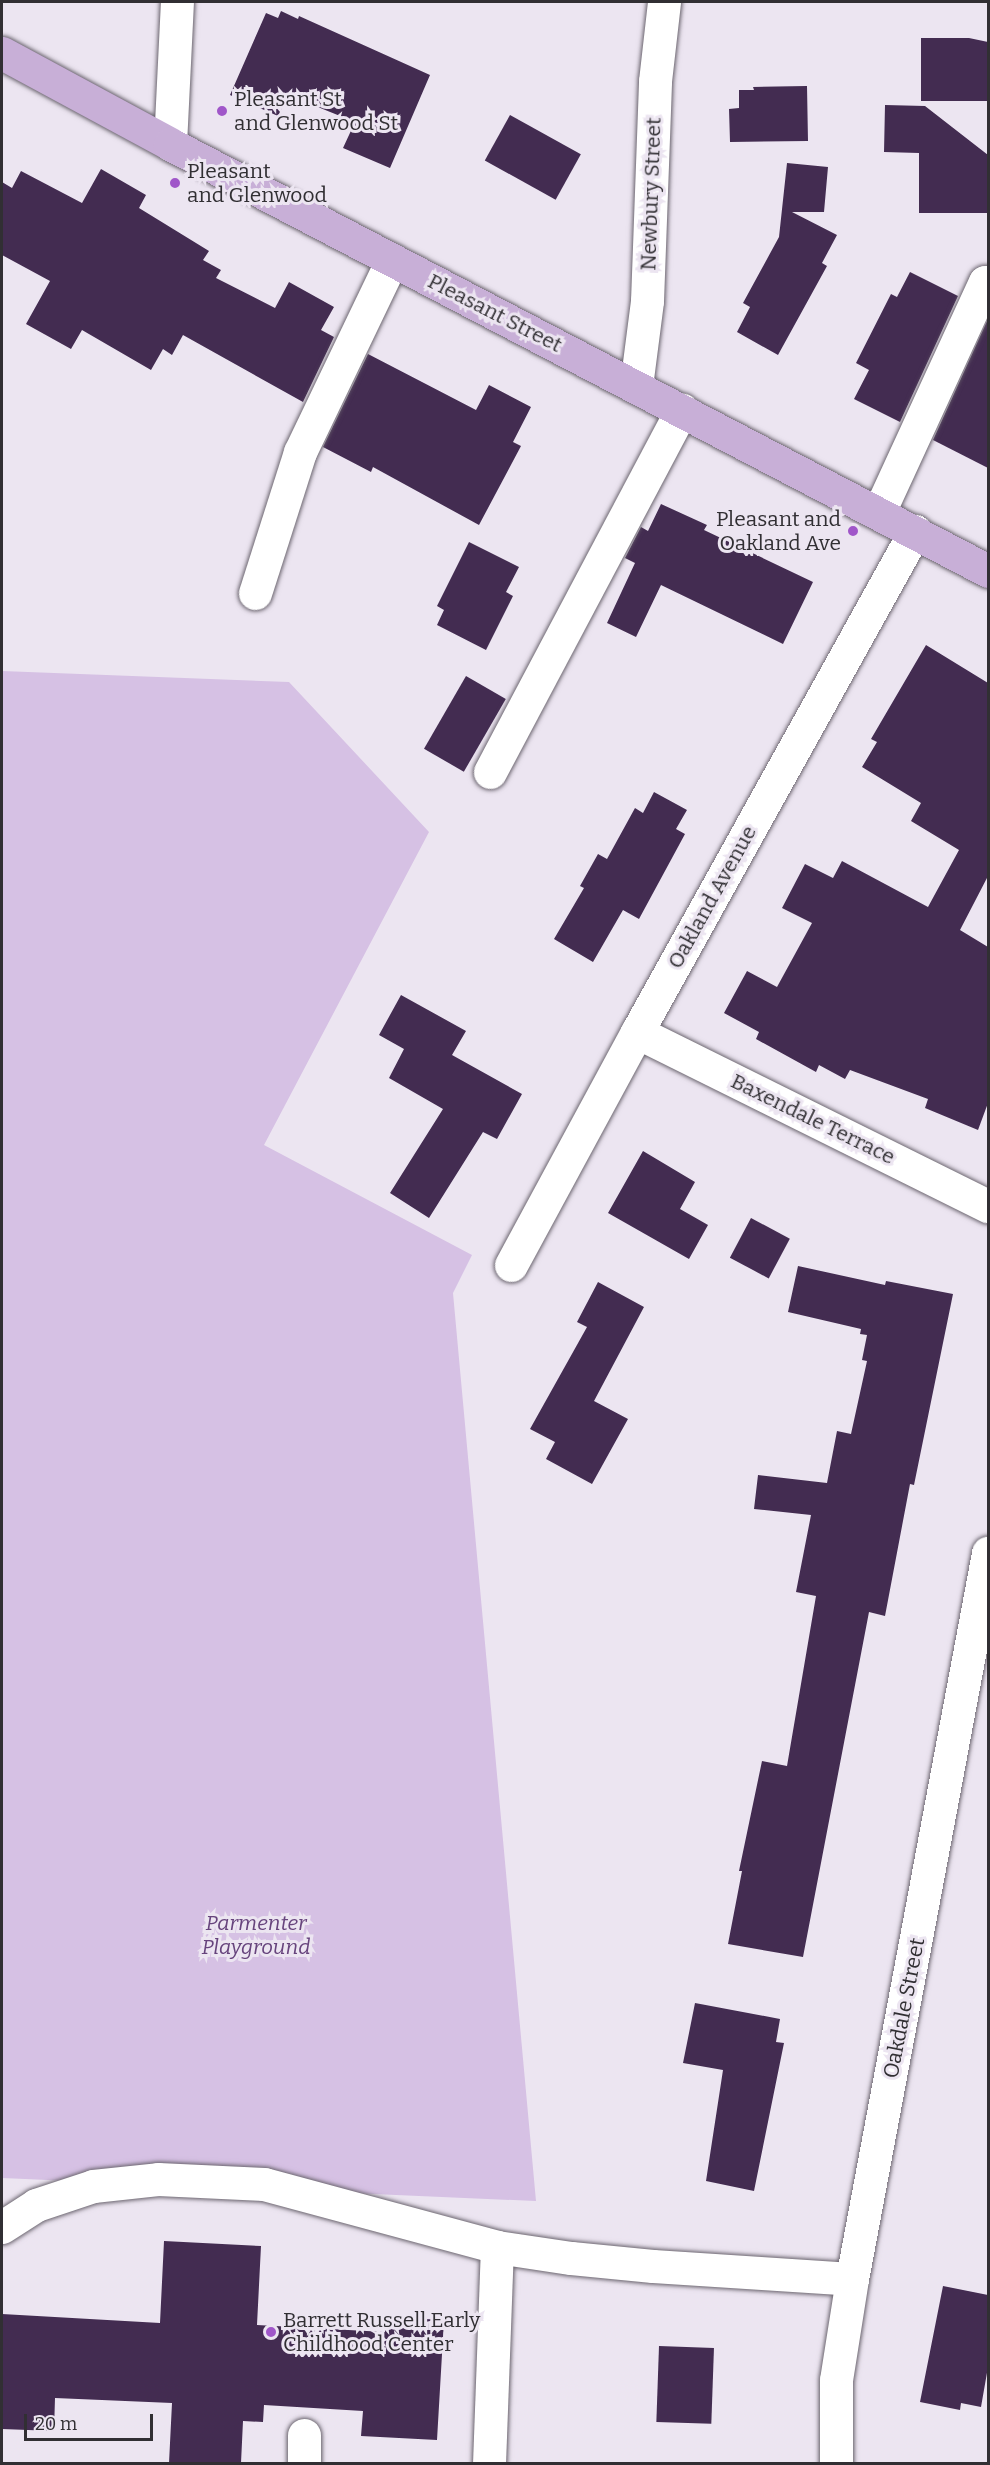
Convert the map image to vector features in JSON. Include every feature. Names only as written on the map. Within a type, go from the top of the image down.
[{"type":"main road","name":"Pleasant Street","points":[[2,53],[170,144],[879,512],[988,571]]},
{"type":"street","points":[[170,144],[177,2]]},
{"type":"street","name":"Newbury Street","points":[[636,386],[648,301],[655,81],[664,2]]},
{"type":"street","points":[[255,593],[300,452],[392,260]]},
{"type":"street","points":[[879,512],[985,282],[988,282]]},
{"type":"street","points":[[490,772],[682,410]]},
{"type":"street","name":"Oakland Avenue","points":[[511,1265],[637,1032],[915,531]]},
{"type":"street","name":"Baxendale Terrace","points":[[637,1032],[988,1206]]},
{"type":"street","name":"Oakdale Street","points":[[836,2463],[836,2380],[852,2279],[988,1553]]},
{"type":"street","points":[[2,2227],[36,2205],[93,2186],[158,2180],[264,2184],[497,2247],[560,2257],[653,2266],[852,2279]]},
{"type":"street","points":[[489,2463],[497,2247]]},
{"type":"green space","name":"Parmenter Playground","points":[[2,671],[289,682],[429,832],[264,1145],[472,1255],[453,1293],[536,2201],[2,2178]]},
{"type":"building","points":[[281,11],[298,19],[299,16],[430,75],[390,168],[343,148],[355,122],[288,95],[278,116],[230,95],[266,13],[278,18]]},
{"type":"building","points":[[921,38],[969,38],[988,42],[988,101],[921,101]]},
{"type":"building","points":[[807,86],[808,141],[730,142],[729,109],[739,108],[739,90],[754,90],[753,87]]},
{"type":"building","points":[[885,105],[925,106],[988,155],[988,213],[919,213],[919,153],[884,152]]},
{"type":"building","points":[[510,115],[581,154],[556,200],[485,160]]},
{"type":"building","points":[[787,163],[828,167],[824,212],[792,212],[837,235],[822,263],[827,266],[778,355],[737,332],[750,307],[743,303],[779,237]]},
{"type":"building","points":[[101,169],[146,195],[139,208],[209,251],[203,260],[221,270],[216,278],[275,308],[289,282],[334,307],[321,330],[334,337],[303,402],[183,335],[172,355],[163,349],[151,370],[82,330],[71,349],[26,324],[50,281],[2,255],[2,182],[12,188],[21,171],[82,203]]},
{"type":"building","points":[[910,272],[958,296],[900,422],[854,399],[869,370],[856,363],[891,294],[897,297]]},
{"type":"building","points":[[988,319],[988,468],[933,440]]},
{"type":"building","points":[[368,354],[476,410],[489,385],[531,407],[513,442],[521,446],[479,525],[373,467],[371,472],[323,447]]},
{"type":"building","points":[[661,504],[707,525],[704,530],[813,582],[783,644],[661,585],[636,637],[607,623],[635,563],[625,558],[641,527],[648,531]]},
{"type":"building","points":[[469,542],[519,567],[506,592],[513,596],[486,650],[437,625],[444,610],[437,606]]},
{"type":"building","points":[[926,645],[988,683],[988,876],[960,930],[988,947],[988,1103],[978,1130],[925,1108],[928,1099],[850,1070],[845,1079],[819,1065],[816,1072],[756,1039],[759,1032],[724,1013],[747,971],[777,987],[812,923],[782,908],[805,864],[833,878],[842,861],[928,907],[959,850],[911,821],[921,803],[862,767],[877,742],[871,739]]},
{"type":"building","points":[[466,676],[506,699],[464,772],[424,749]]},
{"type":"building","points":[[654,792],[687,810],[676,829],[685,834],[639,919],[623,910],[593,962],[554,939],[584,888],[580,886],[598,854],[607,859],[635,808],[643,813]]},
{"type":"building","points":[[401,995],[466,1031],[452,1055],[522,1094],[497,1139],[483,1132],[429,1218],[390,1193],[443,1109],[389,1078],[404,1049],[379,1035]]},
{"type":"building","points":[[643,1151],[695,1182],[680,1209],[708,1225],[689,1259],[608,1213]]},
{"type":"building","points":[[751,1218],[790,1239],[769,1278],[730,1258]]},
{"type":"building","points":[[798,1266],[885,1285],[886,1281],[953,1294],[914,1485],[910,1484],[885,1616],[869,1612],[803,1957],[728,1944],[742,1871],[739,1871],[762,1761],[787,1766],[816,1596],[796,1592],[811,1515],[754,1509],[758,1475],[827,1483],[837,1431],[851,1434],[867,1361],[862,1360],[867,1335],[860,1334],[861,1329],[788,1312]]},
{"type":"building","points":[[598,1282],[644,1307],[594,1401],[628,1419],[592,1484],[546,1459],[555,1442],[530,1429],[587,1327],[577,1322]]},
{"type":"building","points":[[695,2003],[780,2019],[776,2042],[784,2043],[754,2191],[706,2181],[723,2070],[683,2063]]},
{"type":"building","points":[[164,2241],[261,2246],[257,2325],[385,2332],[386,2317],[444,2320],[437,2440],[361,2436],[363,2411],[264,2405],[263,2422],[243,2421],[241,2463],[169,2463],[172,2403],[55,2398],[54,2431],[2,2429],[2,2314],[160,2323]]},
{"type":"building","points":[[943,2286],[988,2295],[988,2367],[981,2407],[961,2403],[960,2410],[920,2402]]},
{"type":"building","points":[[659,2346],[714,2348],[711,2424],[656,2422]]},
{"type":"place","name":"Pleasant St and Glenwood St","points":[[222,111]]},
{"type":"place","name":"Pleasant and Glenwood","points":[[175,183]]},
{"type":"place","name":"Pleasant and Oakland Ave","points":[[853,531]]},
{"type":"place","name":"Barrett Russell Early Childhood Center","points":[[271,2332]]}]
